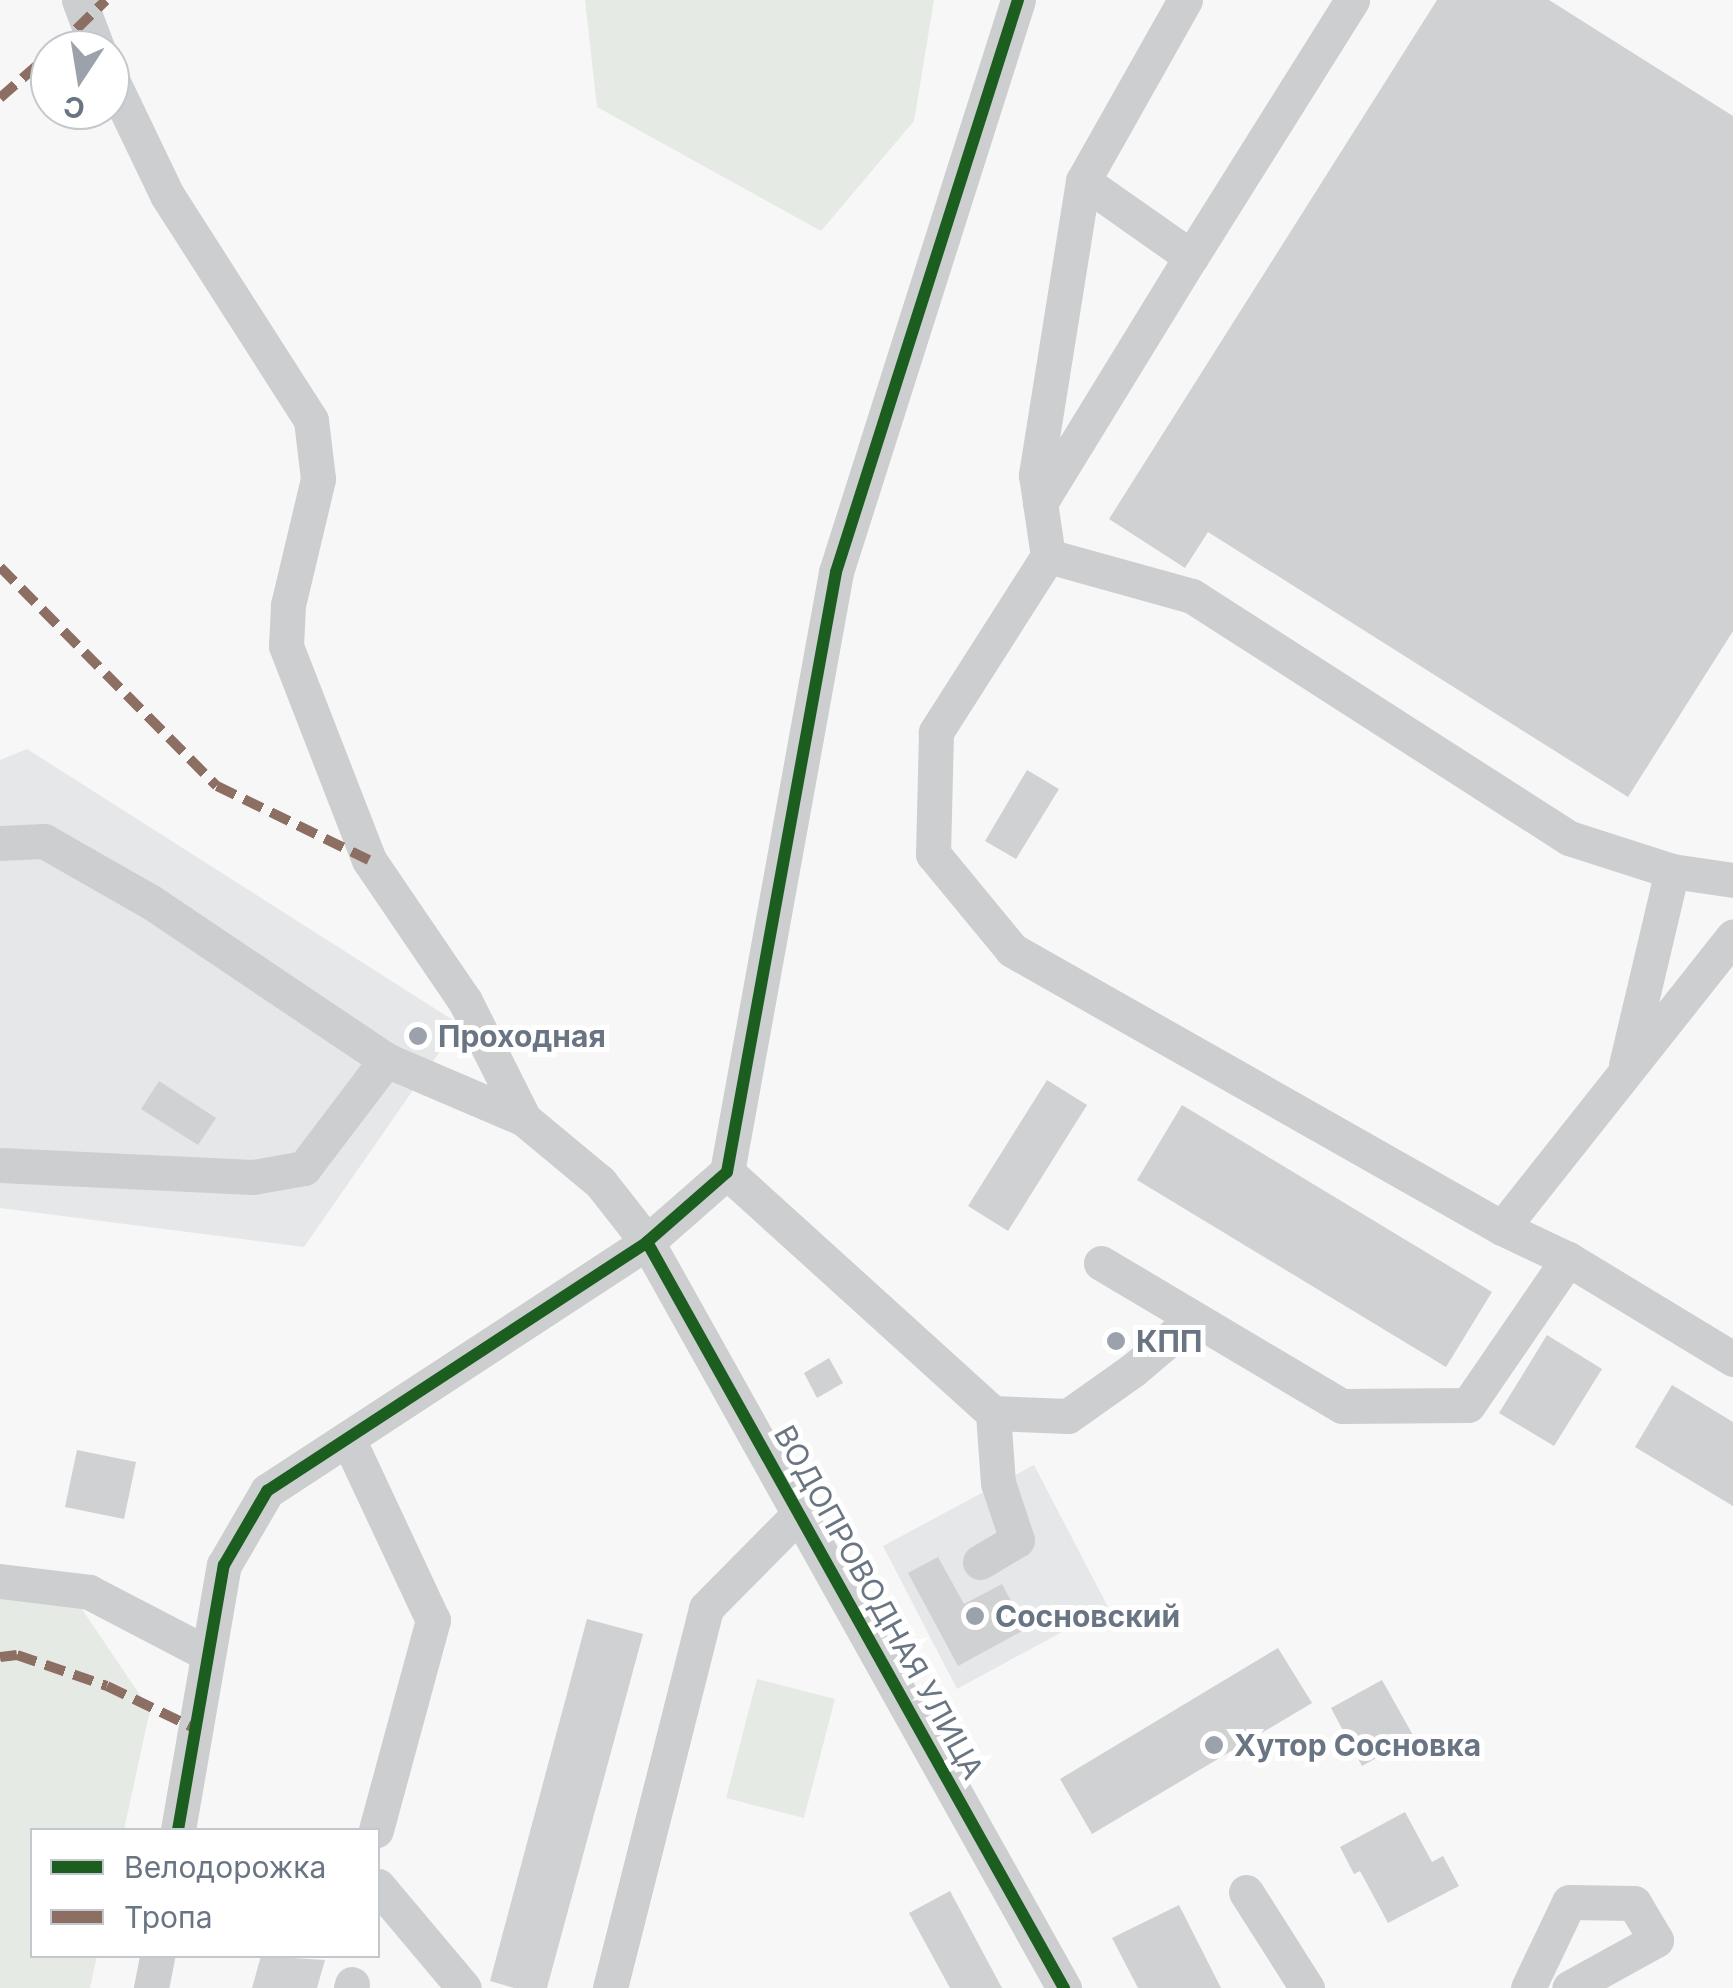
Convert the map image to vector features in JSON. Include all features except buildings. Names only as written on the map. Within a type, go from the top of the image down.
[{"type":"street","points":[[79,0],[90,30]]},
{"type":"street","points":[[180,1828],[224,1565],[267,1491],[647,1242],[726,1172],[836,572],[1018,0]]},
{"type":"street","points":[[1184,0],[1083,181],[1036,475],[1048,556],[936,732],[934,854],[1012,950],[1502,1228],[1568,1259],[1733,1359]]},
{"type":"street","points":[[1040,503],[1352,0]]},
{"type":"street","points":[[130,118],[167,196],[311,420],[318,479],[288,604],[286,646],[368,860],[465,1001],[524,1120]]},
{"type":"street","points":[[1083,181],[1191,258]]},
{"type":"street","points":[[1048,556],[1192,596],[1569,838],[1672,871],[1733,880]]},
{"type":"street","points":[[0,842],[44,841],[151,902],[386,1060],[524,1120]]},
{"type":"street","points":[[1624,1075],[1672,871]]},
{"type":"street","points":[[1502,1228],[1733,937]]},
{"type":"street","points":[[0,1165],[253,1177],[304,1168],[386,1060]]},
{"type":"street","name":"ВОДОПРОВОДНАЯ УЛИЦА","points":[[524,1120],[600,1182],[647,1242],[1064,1988]]},
{"type":"street","points":[[726,1172],[993,1414],[1068,1416],[1133,1370],[1193,1318]]},
{"type":"street","points":[[1101,1263],[1342,1406],[1468,1405],[1568,1259]]},
{"type":"street","points":[[980,1562],[1017,1540],[998,1484],[993,1414]]},
{"type":"street","points":[[348,1441],[433,1620],[377,1828]]},
{"type":"street","points":[[610,1988],[706,1608],[801,1512]]},
{"type":"street","points":[[0,1581],[89,1592],[208,1654]]},
{"type":"street","points":[[380,1888],[464,1988]]},
{"type":"street","points":[[1246,1892],[1307,1988]]},
{"type":"street","points":[[1528,1988],[1570,1902],[1634,1903],[1656,1940],[1569,1988]]},
{"type":"street","points":[[151,1988],[157,1958]]},
{"type":"shaded area","points":[[585,0],[934,0],[914,121],[821,231],[597,107]]},
{"type":"shaded area","points":[[27,749],[459,1024],[304,1247],[0,1208],[0,760]]},
{"type":"shaded area","points":[[1034,1465],[1108,1607],[957,1689],[883,1546]]},
{"type":"shaded area","points":[[0,1577],[80,1606],[150,1710],[124,1828],[30,1828],[30,1958],[97,1958],[90,1988],[0,1988]]},
{"type":"shaded area","points":[[757,1679],[835,1699],[804,1818],[726,1798]]},
{"type":"marked path","points":[[75,30],[106,0]]},
{"type":"marked path","points":[[0,98],[30,72]]},
{"type":"marked path","points":[[0,567],[217,786],[369,860]]},
{"type":"marked path","points":[[0,1657],[17,1655],[107,1686],[196,1729]]},
{"type":"cycle path","points":[[178,1828],[224,1565],[267,1491],[647,1242],[727,1172],[836,572],[1018,0]]},
{"type":"cycle path","points":[[647,1242],[1064,1988]]},
{"type":"place","name":"Проходная","points":[[418,1036]]},
{"type":"place","name":"КПП","points":[[1116,1341]]},
{"type":"place","name":"Сосновский","points":[[975,1616]]},
{"type":"place","name":"Хутор Сосновка","points":[[1214,1745]]}]
